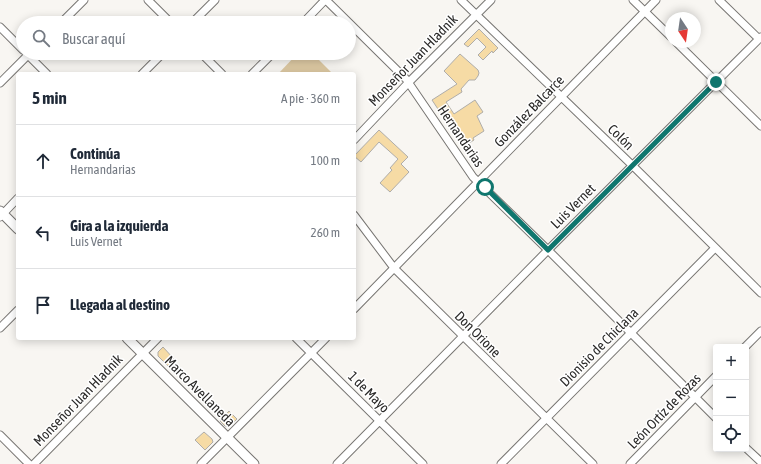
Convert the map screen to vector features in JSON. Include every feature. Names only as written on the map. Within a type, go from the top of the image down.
[{"type":"street","points":[[68,16],[84,0]]},
{"type":"street","points":[[148,0],[164,16]]},
{"type":"street","points":[[199,16],[215,0]]},
{"type":"street","points":[[309,16],[326,0]]},
{"type":"street","name":"Hernandarias","points":[[326,0],[342,16]]},
{"type":"street","name":"Colón","points":[[462,0],[761,293]]},
{"type":"street","name":"Monseñor Juan Hladnik","points":[[356,138],[409,82],[491,0]]},
{"type":"street","points":[[633,0],[665,31]]},
{"type":"street","name":"González Balcarce","points":[[356,308],[656,0]]},
{"type":"street","points":[[719,0],[760,38]]},
{"type":"street","points":[[0,27],[16,42]]},
{"type":"street","name":"Hernandarias","points":[[356,30],[409,82],[469,172],[478,182],[714,416]]},
{"type":"street","name":"Luis Vernet","points":[[337,464],[462,336],[760,38]]},
{"type":"street","points":[[682,48],[761,126]]},
{"type":"street","points":[[0,83],[21,60]]},
{"type":"street","points":[[34,60],[45,72]]},
{"type":"street","points":[[144,72],[156,60]]},
{"type":"street","points":[[208,60],[220,72]]},
{"type":"street","points":[[254,72],[266,60]]},
{"type":"street","points":[[16,200],[1,214],[16,227]]},
{"type":"street","name":"Don Orione","points":[[356,218],[394,268],[593,464]]},
{"type":"street","name":"Dionisio de Chiclana","points":[[501,464],[715,248]]},
{"type":"street","points":[[0,328],[16,312]]},
{"type":"street","points":[[749,344],[761,332]]},
{"type":"street","name":"Marco Avellaneda","points":[[129,340],[254,464]]},
{"type":"street","name":"Monseñor Juan Hladnik","points":[[34,464],[156,340]]},
{"type":"street","name":"1 de Mayo","points":[[298,340],[423,464]]},
{"type":"street","points":[[201,464],[324,340]]},
{"type":"street","name":"León Ortíz de Rozas","points":[[630,464],[713,379]]},
{"type":"street","points":[[0,435],[29,464]]},
{"type":"street","points":[[749,451],[761,462]]},
{"type":"shaded area","points":[[291,60],[319,60],[331,72],[280,72]]},
{"type":"building","points":[[479,29],[498,48],[493,53],[492,51],[483,60],[478,55],[486,47],[477,38],[468,47],[464,44]]},
{"type":"building","points":[[460,54],[478,70],[479,73],[475,80],[469,80],[461,89],[462,92],[446,102],[454,114],[475,100],[483,112],[477,116],[484,131],[463,147],[432,100],[457,84],[444,71]]},
{"type":"building","points":[[379,130],[408,157],[401,164],[409,172],[390,192],[380,183],[392,170],[390,168],[398,159],[379,142],[361,162],[356,158],[356,154]]},
{"type":"building","points":[[163,347],[174,359],[168,366],[158,356],[158,352]]},
{"type":"building","points":[[229,411],[237,419],[230,426],[225,426],[220,421]]},
{"type":"building","points":[[204,432],[212,439],[213,442],[205,450],[195,440]]},
{"type":"route","points":[[485,187],[548,250],[716,82]]}]
